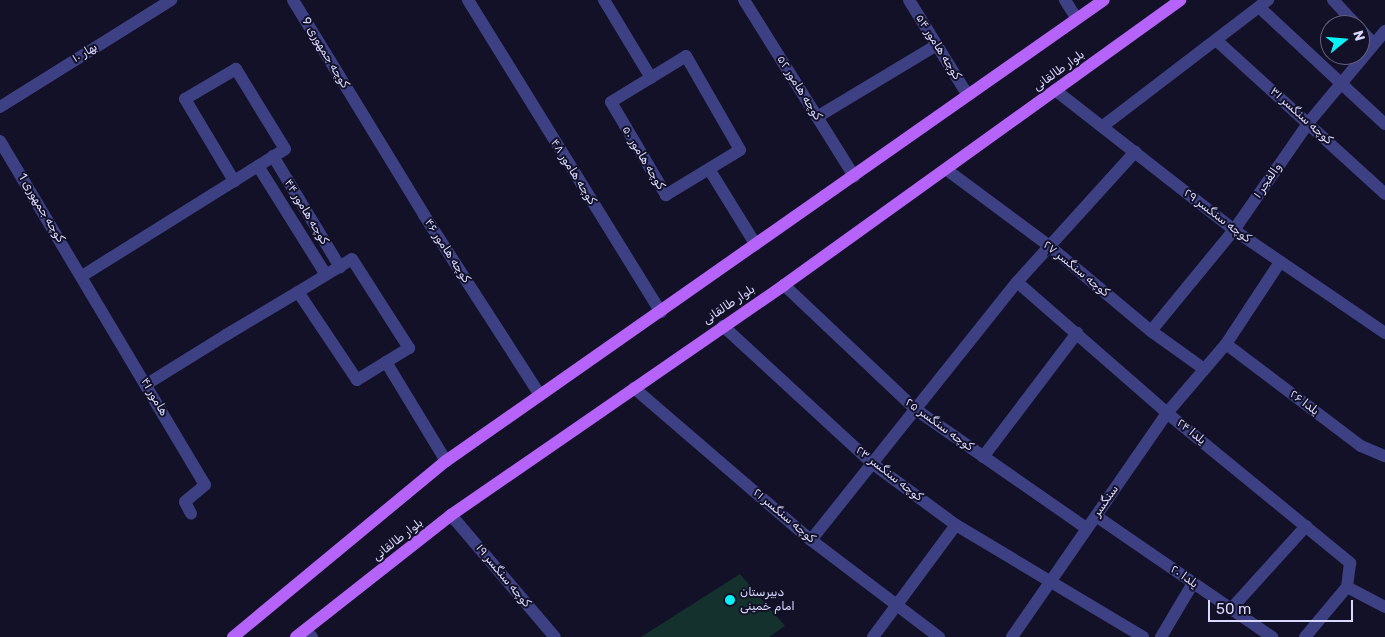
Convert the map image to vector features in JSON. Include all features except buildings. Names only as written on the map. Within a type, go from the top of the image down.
[{"type":"main road","points":[[233,637],[446,461],[661,312],[967,94],[1104,0]]},
{"type":"main road","name":"بلوار طالقانی","points":[[304,635],[452,515],[947,170],[1180,0]]},
{"type":"street","name":"کوچه جمهوری 9","points":[[293,0],[357,106]]},
{"type":"street","name":"کوچه هامور ۴۸","points":[[468,0],[661,312]]},
{"type":"street","points":[[604,0],[650,78]]},
{"type":"street","name":"کوچه هامور ۵۲","points":[[744,0],[854,176]]},
{"type":"street","name":"کوچه هامور ۵۴","points":[[909,0],[967,94]]},
{"type":"street","points":[[1065,0],[1077,19]]},
{"type":"street","points":[[1333,0],[1347,15]]},
{"type":"street","name":"بهار ۱۰","points":[[0,106],[164,2]]},
{"type":"street","points":[[1103,126],[1264,4],[1385,124]]},
{"type":"street","name":"والفجر ۱","points":[[1151,330],[1234,230],[1309,122],[1343,84],[1373,43],[1385,31]]},
{"type":"street","name":"کوچه سنگسر ۳۱","points":[[1216,40],[1309,122],[1385,194]]},
{"type":"street","points":[[1370,40],[1373,43]]},
{"type":"street","points":[[817,117],[937,45]]},
{"type":"street","name":"کوچه هامور ۵۰","points":[[686,56],[740,150],[666,195],[611,102],[650,78],[686,56]]},
{"type":"street","points":[[82,276],[285,150],[236,70],[185,99],[234,180]]},
{"type":"street","name":"کوچه سنگسر ۲۹","points":[[1055,90],[1234,230],[1385,333]]},
{"type":"street","name":"کوچه هامور ۴۶","points":[[357,106],[540,395]]},
{"type":"street","name":"کوچه جمهوری 1","points":[[0,141],[82,276]]},
{"type":"street","points":[[811,540],[1017,282],[1048,245],[1135,152]]},
{"type":"street","name":"کوچه هامور ۴۴","points":[[273,156],[340,267]]},
{"type":"street","name":"کوچه هامور ۴۴","points":[[258,166],[326,275]]},
{"type":"street","points":[[709,169],[756,245]]},
{"type":"street","name":"کوچه سنگسر ۲۷","points":[[947,170],[1048,245],[1151,330],[1204,369]]},
{"type":"street","points":[[289,216],[304,207]]},
{"type":"street","points":[[147,384],[352,259],[409,348],[357,380],[298,292]]},
{"type":"street","name":"سنگسر","points":[[1012,637],[1048,582],[1167,412],[1226,344],[1280,262]]},
{"type":"street","name":"هامور ۴۱","points":[[82,276],[205,485],[185,502],[191,514]]},
{"type":"street","name":"یلدا ۲۴","points":[[1017,282],[1167,412],[1350,563],[1347,587]]},
{"type":"street","name":"کوچه سنگسر ۲۵","points":[[784,285],[915,409],[1086,528]]},
{"type":"street","name":"کوچه سنگسر ۲۳","points":[[723,326],[873,464],[956,525],[1048,582],[1143,637]]},
{"type":"street","points":[[983,457],[1077,333]]},
{"type":"street","name":"یلدا ۲۶","points":[[1226,344],[1361,446],[1385,456]]},
{"type":"street","points":[[386,362],[446,461]]},
{"type":"street","name":"کوچه سنگسر ۲۱","points":[[634,388],[811,540],[896,607],[939,637]]},
{"type":"street","name":"کوچه سنگسر ۱۹","points":[[452,515],[555,637]]},
{"type":"street","name":"یلدا ۲۰","points":[[1096,516],[1272,637]]},
{"type":"street","points":[[873,637],[956,525]]},
{"type":"street","points":[[1231,609],[1306,526]]},
{"type":"street","points":[[1161,637],[1193,583]]},
{"type":"street","points":[[1305,637],[1347,587],[1385,607]]},
{"type":"green space","name":"دبیرستان امام خمینی","points":[[740,574],[785,626],[769,637],[641,637]]},
{"type":"place","name":"دبیرستان امام خمینی","points":[[730,600]]}]
